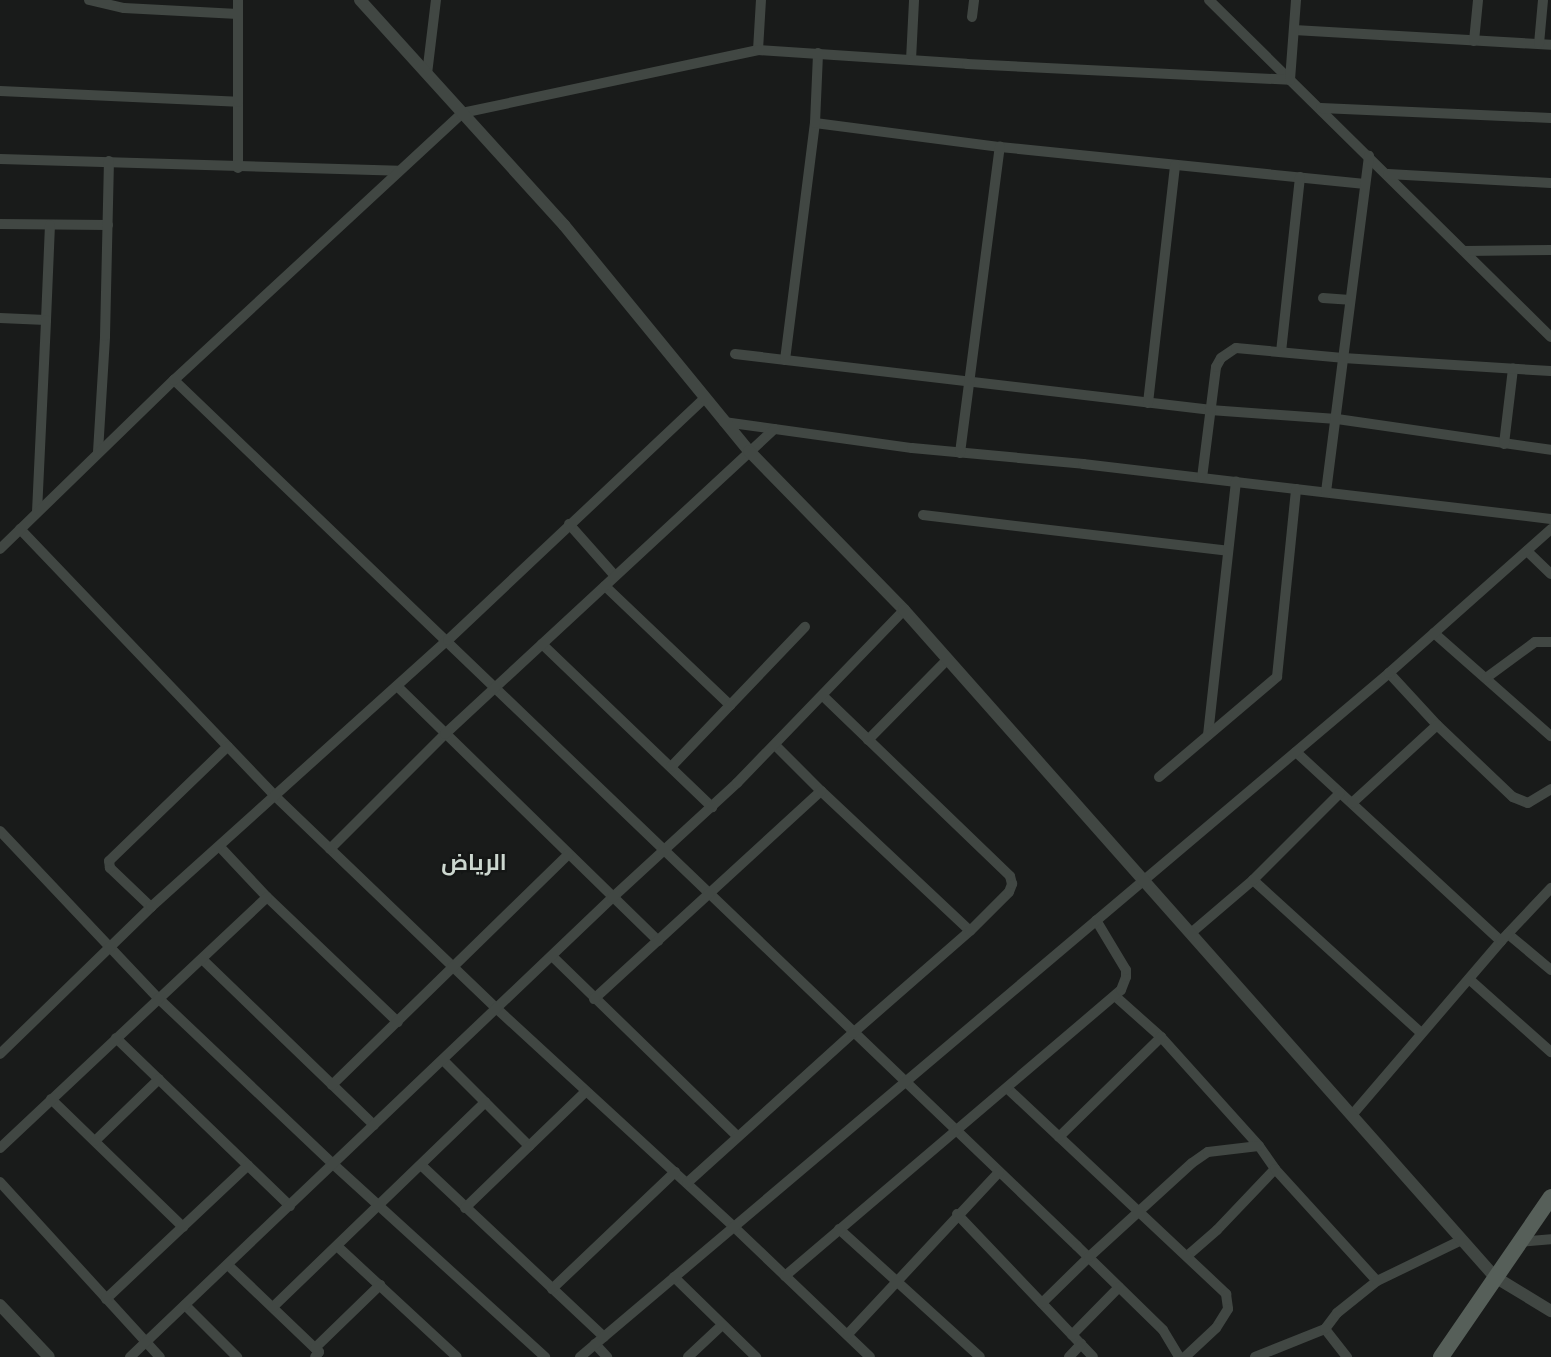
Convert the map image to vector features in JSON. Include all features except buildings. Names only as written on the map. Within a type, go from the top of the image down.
[{"type":"main road","points":[[1441,1357],[1551,1197]]},
{"type":"street","points":[[89,0],[124,8],[238,14]]},
{"type":"street","points":[[238,0],[238,168]]},
{"type":"street","points":[[360,0],[564,225],[749,451],[904,610],[1495,1277],[1551,1311]]},
{"type":"street","points":[[427,74],[436,0]]},
{"type":"street","points":[[758,50],[761,0]]},
{"type":"street","points":[[911,60],[914,0]]},
{"type":"street","points":[[972,17],[974,0]]},
{"type":"street","points":[[1290,80],[1296,0]]},
{"type":"street","points":[[1474,41],[1478,0]]},
{"type":"street","points":[[1539,44],[1543,0]]},
{"type":"street","points":[[1212,2],[1551,337]]},
{"type":"street","points":[[1294,30],[1551,45]]},
{"type":"street","points":[[0,549],[174,380],[462,113],[758,50],[1290,80]]},
{"type":"street","points":[[785,360],[815,123],[818,53]]},
{"type":"street","points":[[0,91],[238,102]]},
{"type":"street","points":[[1321,108],[1551,118]]},
{"type":"street","points":[[815,123],[1000,147],[1365,184]]},
{"type":"street","points":[[960,453],[1000,147]]},
{"type":"street","points":[[1326,492],[1369,156]]},
{"type":"street","points":[[0,159],[109,161],[238,168],[399,171]]},
{"type":"street","points":[[98,452],[109,161]]},
{"type":"street","points":[[1148,403],[1175,166]]},
{"type":"street","points":[[1388,174],[1551,183]]},
{"type":"street","points":[[1281,352],[1300,177]]},
{"type":"street","points":[[0,224],[108,225]]},
{"type":"street","points":[[37,512],[50,225]]},
{"type":"street","points":[[1465,251],[1551,250]]},
{"type":"street","points":[[1323,298],[1350,300]]},
{"type":"street","points":[[0,318],[46,320]]},
{"type":"street","points":[[1202,478],[1216,367],[1227,352],[1236,348],[1343,358],[1551,371]]},
{"type":"street","points":[[735,354],[1210,410],[1336,419],[1551,450]]},
{"type":"street","points":[[1504,444],[1513,369]]},
{"type":"street","points":[[174,380],[448,640],[853,1033],[1089,1257],[1163,1330],[1179,1357]]},
{"type":"street","points":[[0,1054],[111,950],[152,907],[448,640],[705,398]]},
{"type":"street","points":[[724,422],[960,453],[1202,478],[1551,519]]},
{"type":"street","points":[[330,849],[445,734],[774,429]]},
{"type":"street","points":[[1208,735],[1236,482]]},
{"type":"street","points":[[1159,777],[1277,677],[1296,489]]},
{"type":"street","points":[[923,515],[1228,551]]},
{"type":"street","points":[[569,524],[615,576]]},
{"type":"street","points":[[20,529],[276,797],[496,1008],[687,1183],[870,1357]]},
{"type":"street","points":[[580,1357],[1389,673],[1551,529]]},
{"type":"street","points":[[1527,551],[1551,574]]},
{"type":"street","points":[[605,586],[730,705]]},
{"type":"street","points":[[130,1357],[612,898],[712,807],[824,696],[904,610]]},
{"type":"street","points":[[671,767],[805,627]]},
{"type":"street","points":[[1434,633],[1551,736]]},
{"type":"street","points":[[1486,678],[1535,642],[1551,642]]},
{"type":"street","points":[[542,644],[712,807]]},
{"type":"street","points":[[868,740],[948,659]]},
{"type":"street","points":[[1389,673],[1437,725],[1513,797],[1528,803],[1551,789]]},
{"type":"street","points":[[397,686],[658,941]]},
{"type":"street","points":[[687,1183],[737,1136],[970,931],[1009,892],[1012,884],[1010,876],[824,696]]},
{"type":"street","points":[[1352,803],[1437,725]]},
{"type":"street","points":[[776,745],[821,791],[970,931]]},
{"type":"street","points":[[152,907],[110,868],[109,861],[228,746]]},
{"type":"street","points":[[1296,752],[1505,937],[1551,970]]},
{"type":"street","points":[[594,999],[821,791]]},
{"type":"street","points":[[1191,933],[1253,880],[1340,793]]},
{"type":"street","points":[[0,831],[158,998],[333,1164],[545,1357]]},
{"type":"street","points":[[220,847],[267,897],[398,1022]]},
{"type":"street","points":[[332,1085],[568,855]]},
{"type":"street","points":[[1253,880],[1421,1033]]},
{"type":"street","points":[[1352,1115],[1505,937],[1551,888]]},
{"type":"street","points":[[0,1148],[267,897]]},
{"type":"street","points":[[785,1276],[1115,996],[1124,984],[1126,970],[1096,920]]},
{"type":"street","points":[[552,956],[737,1136]]},
{"type":"street","points":[[202,959],[374,1125]]},
{"type":"street","points":[[1469,979],[1551,1052]]},
{"type":"street","points":[[1115,996],[1161,1037],[1259,1146],[1275,1169],[1377,1281]]},
{"type":"street","points":[[1059,1137],[1161,1037]]},
{"type":"street","points":[[116,1038],[290,1206]]},
{"type":"street","points":[[443,1059],[529,1146]]},
{"type":"street","points":[[95,1142],[159,1079]]},
{"type":"street","points":[[1007,1088],[1226,1294],[1228,1309],[1216,1328],[1185,1357]]},
{"type":"street","points":[[465,1208],[586,1091]]},
{"type":"street","points":[[51,1099],[183,1227]]},
{"type":"street","points":[[273,1307],[485,1102]]},
{"type":"street","points":[[1042,1303],[1139,1211],[1208,1152],[1259,1146]]},
{"type":"street","points":[[106,1299],[248,1165]]},
{"type":"street","points":[[421,1165],[552,1289],[599,1340],[607,1357]]},
{"type":"street","points":[[1187,1256],[1217,1230],[1275,1169]]},
{"type":"street","points":[[552,1289],[675,1172]]},
{"type":"street","points":[[848,1334],[999,1172]]},
{"type":"street","points":[[0,1182],[160,1357]]},
{"type":"street","points":[[957,1215],[1093,1357]]},
{"type":"street","points":[[839,1229],[980,1357]]},
{"type":"street","points":[[1519,1242],[1551,1239]]},
{"type":"street","points":[[1255,1357],[1325,1329],[1337,1313],[1377,1281],[1462,1240]]},
{"type":"street","points":[[337,1246],[457,1357]]},
{"type":"street","points":[[228,1265],[273,1307],[315,1352],[380,1285]]},
{"type":"street","points":[[674,1276],[756,1357]]},
{"type":"street","points":[[1072,1335],[1119,1287]]},
{"type":"street","points":[[185,1305],[237,1357]]},
{"type":"street","points":[[2,1310],[43,1355]]},
{"type":"street","points":[[688,1357],[722,1325]]},
{"type":"street","points":[[1325,1329],[1347,1357]]},
{"type":"street","points":[[1069,1357],[1081,1344]]},
{"type":"district","name":"الرياض","points":[[474,863]]}]
